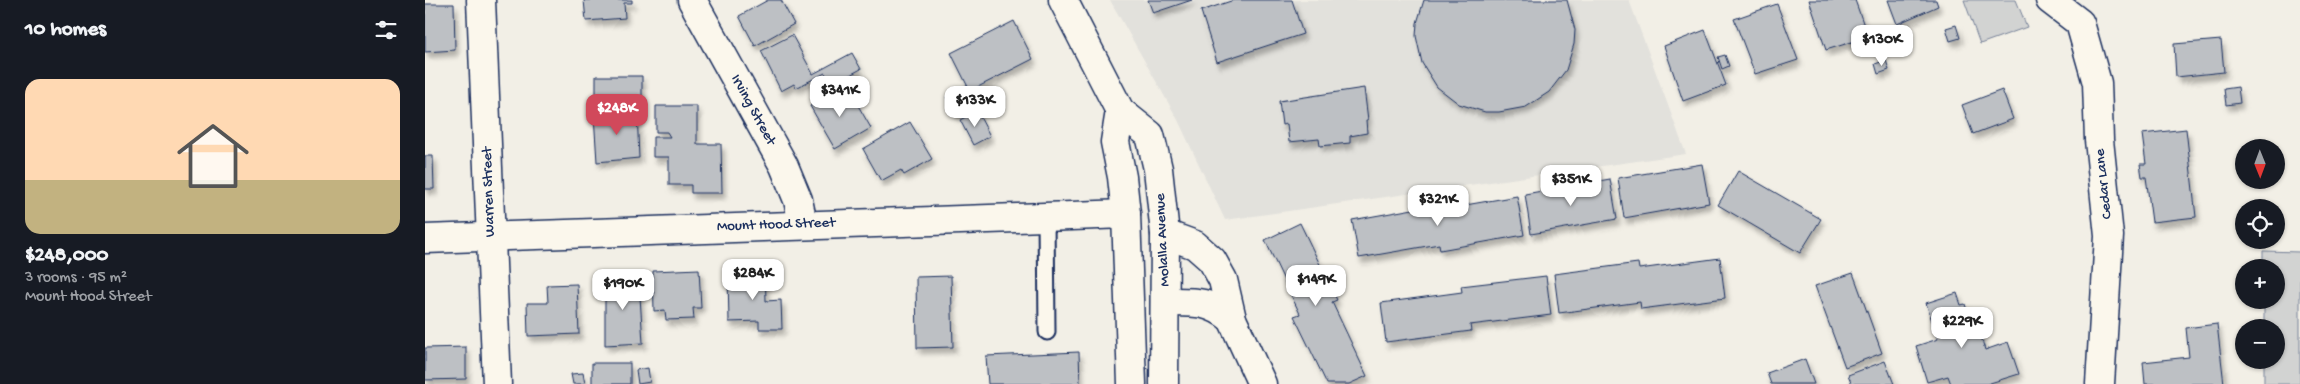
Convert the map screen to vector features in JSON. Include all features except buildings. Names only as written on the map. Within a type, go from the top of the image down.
[{"type":"street","name":"Warren Street","points":[[481,0],[497,384]]},
{"type":"street","name":"Irving Street","points":[[692,0],[784,166],[798,200],[803,224]]},
{"type":"street","name":"Molalla Avenue","points":[[1063,0],[1120,111],[1150,135],[1158,169],[1165,234],[1165,384]]},
{"type":"street","name":"Cedar Lane","points":[[2050,0],[2080,24],[2097,82],[2099,140],[2109,236],[2100,384]]},
{"type":"street","points":[[1120,111],[1115,142],[1123,177],[1126,214],[1133,384]]},
{"type":"street","name":"Mount Hood Street","points":[[425,239],[803,224],[1126,214]]},
{"type":"street","points":[[1126,214],[1137,214],[1144,220],[1148,231],[1153,316],[1164,355]]},
{"type":"street","points":[[1165,234],[1195,245],[1212,260],[1223,280],[1232,318],[1262,384]]},
{"type":"street","points":[[1165,302],[1207,304],[1220,309],[1232,318]]},
{"type":"lane","points":[[1047,216],[1047,332]]},
{"type":"shaded area","points":[[1110,0],[1629,0],[1686,154],[1225,220],[1178,120]]},
{"type":"shaded area","points":[[1964,0],[2016,0],[2027,27],[1980,44]]},
{"type":"shaded area","points":[[2263,251],[2300,252],[2300,384],[2264,384],[2264,369],[2285,369],[2285,319],[2264,319],[2264,309],[2285,309],[2285,259],[2263,259]]}]
